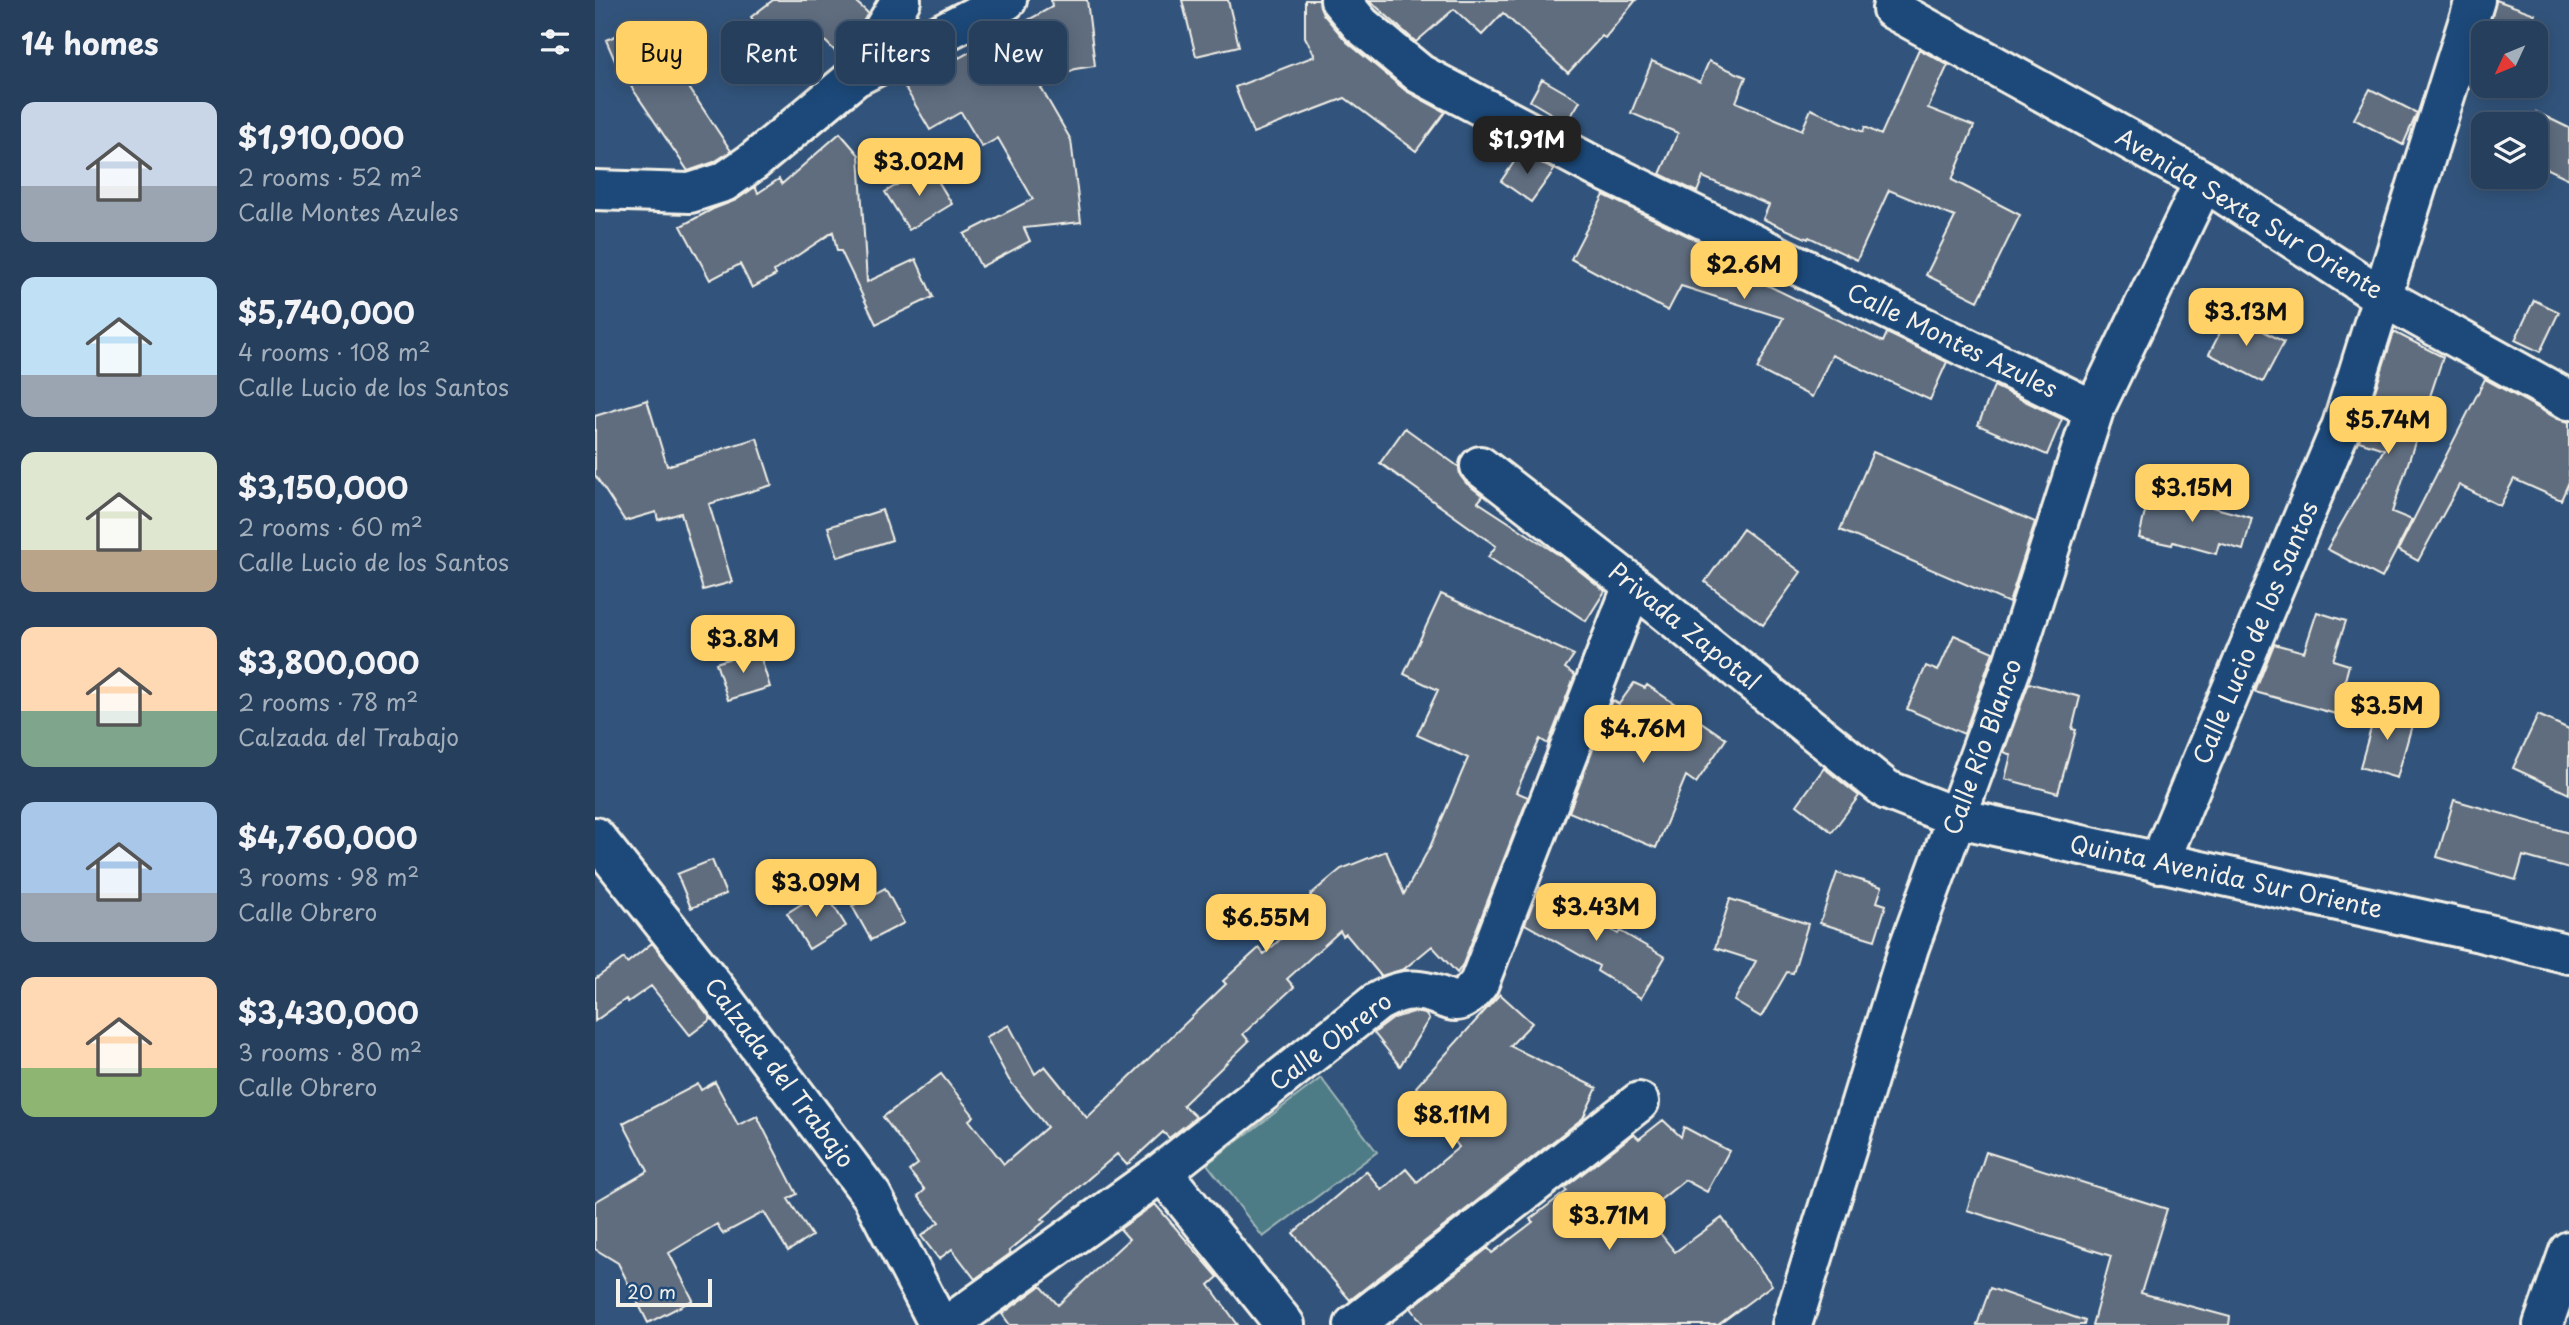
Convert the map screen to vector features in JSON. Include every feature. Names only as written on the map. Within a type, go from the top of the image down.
[{"type":"street","points":[[888,21],[901,0]]},
{"type":"street","points":[[955,26],[1007,0]]},
{"type":"street","name":"Calle Montes Azules","points":[[1340,0],[1361,25],[1420,74],[1595,167],[2094,410]]},
{"type":"street","name":"Calle Lucio de los Santos","points":[[2159,863],[2341,425],[2475,0]]},
{"type":"street","name":"Avenida Sexta Sur Oriente","points":[[1892,9],[2204,181],[2381,296],[2569,400]]},
{"type":"street","points":[[595,190],[689,194],[724,182],[754,161],[847,84]]},
{"type":"street","name":"Calle Río Blanco","points":[[1787,1318],[1909,947],[2013,663],[2094,410],[2204,181]]},
{"type":"street","name":"Privada Zapotal","points":[[1480,466],[1633,585],[1887,790]]},
{"type":"street","name":"Calle Obrero","points":[[948,1325],[1162,1172],[1377,1002],[1400,991],[1423,991],[1453,1002],[1468,998],[1479,983],[1633,585]]},
{"type":"street","name":"Quinta Avenida Sur Oriente","points":[[1887,790],[1958,818],[2467,929],[2569,954]]},
{"type":"street","name":"Calzada del Trabajo","points":[[595,837],[733,1012],[872,1196],[939,1325]]},
{"type":"street","points":[[1378,1318],[1639,1102]]},
{"type":"street","points":[[1162,1172],[1285,1325]]},
{"type":"street","points":[[2543,1325],[2569,1251]]},
{"type":"green space","points":[[1321,1078],[1377,1152],[1263,1237],[1207,1164]]},
{"type":"building","points":[[773,0],[854,0],[868,13],[863,21],[836,21],[836,52],[822,38],[822,21],[754,21],[751,17]]},
{"type":"building","points":[[1051,0],[1087,0],[1095,66],[1075,69],[1067,73],[1067,21],[1026,21],[1052,7]]},
{"type":"building","points":[[1182,0],[1228,0],[1239,46],[1196,56]]},
{"type":"building","points":[[1305,0],[1319,0],[1323,14],[1347,42],[1406,91],[1445,112],[1416,151],[1345,98],[1253,133],[1235,87],[1315,56],[1305,37]]},
{"type":"building","points":[[1369,0],[1636,0],[1605,38],[1602,36],[1568,73],[1503,13],[1482,35],[1454,9],[1416,42]]},
{"type":"building","points":[[2496,0],[2535,14],[2532,21],[2491,21]]},
{"type":"building","points":[[616,36],[616,63],[606,40]]},
{"type":"building","points":[[1919,49],[1948,65],[1928,108],[1974,126],[1952,180],[2020,215],[1978,301],[1926,275],[1955,217],[1889,190],[1857,260],[1763,219],[1769,205],[1703,177],[1697,192],[1660,174],[1678,133],[1631,113],[1652,61],[1700,82],[1709,61],[1746,77],[1736,102],[1802,130],[1811,109],[1863,132],[1865,127],[1881,135]]},
{"type":"building","points":[[955,51],[959,58],[969,53],[969,84],[1048,84],[1041,88],[1071,140],[1081,222],[1024,228],[1030,241],[981,267],[964,234],[1033,199],[998,138],[982,147],[961,112],[930,130],[903,84],[955,84]]},
{"type":"building","points":[[1542,79],[1580,101],[1567,123],[1530,101]]},
{"type":"building","points":[[629,84],[687,84],[731,151],[714,162],[688,171]]},
{"type":"building","points":[[2370,89],[2417,113],[2403,145],[2354,119]]},
{"type":"building","points":[[2548,118],[2569,128],[2569,179],[2548,169]]},
{"type":"building","points":[[840,133],[859,155],[867,282],[916,259],[933,297],[876,324],[841,251],[837,251],[833,232],[774,271],[776,275],[752,288],[740,264],[710,280],[681,226],[736,200],[755,187],[758,193],[779,179],[782,184]]},
{"type":"building","points":[[1521,152],[1554,170],[1531,202],[1501,181]]},
{"type":"building","points":[[929,166],[952,204],[909,230],[885,192]]},
{"type":"building","points":[[1604,195],[1764,273],[1761,282],[1883,342],[1887,333],[1947,362],[1930,400],[1832,355],[1812,397],[1757,369],[1783,318],[1681,286],[1668,311],[1571,259]]},
{"type":"building","points":[[2534,300],[2559,312],[2540,352],[2515,340]]},
{"type":"building","points":[[2230,313],[2284,342],[2263,382],[2209,354]]},
{"type":"building","points":[[2394,332],[2443,357],[2392,512],[2412,520],[2382,578],[2327,549],[2384,449],[2359,441]]},
{"type":"building","points":[[2485,379],[2558,419],[2569,422],[2569,482],[2561,500],[2514,479],[2500,506],[2459,485],[2418,561],[2398,550]]},
{"type":"building","points":[[1994,386],[2062,419],[2047,455],[1978,425]]},
{"type":"building","points":[[647,400],[667,466],[757,438],[772,485],[709,504],[732,582],[703,590],[681,513],[658,520],[656,512],[625,521],[595,475],[595,416]]},
{"type":"building","points":[[1405,428],[1459,467],[1460,475],[1466,483],[1483,496],[1478,502],[1562,557],[1605,591],[1586,621],[1488,557],[1496,546],[1380,463]]},
{"type":"building","points":[[1873,452],[2035,522],[2009,603],[1840,530]]},
{"type":"building","points":[[2150,490],[2252,518],[2243,550],[2219,543],[2216,554],[2173,542],[2172,545],[2139,538]]},
{"type":"building","points":[[882,510],[892,540],[838,557],[828,527]]},
{"type":"building","points":[[1743,529],[1801,572],[1763,625],[1705,582]]},
{"type":"building","points":[[1441,594],[1574,655],[1565,668],[1575,675],[1548,744],[1540,739],[1516,792],[1528,797],[1463,964],[1457,973],[1432,946],[1404,969],[1381,976],[1346,934],[1343,936],[1340,931],[1287,979],[1294,987],[1243,1034],[1249,1041],[1183,1105],[1196,1117],[1169,1138],[1163,1132],[1127,1165],[1117,1154],[1042,1219],[1045,1221],[1009,1251],[1011,1253],[975,1279],[952,1249],[939,1259],[921,1236],[939,1222],[918,1196],[925,1190],[909,1171],[918,1164],[883,1117],[941,1074],[974,1116],[969,1120],[1004,1164],[1047,1127],[1009,1080],[986,1037],[1009,1025],[1035,1074],[1045,1066],[1087,1118],[1226,984],[1223,981],[1259,948],[1264,954],[1318,905],[1310,895],[1341,869],[1386,851],[1404,894],[1430,847],[1468,758],[1417,735],[1438,690],[1404,674]]},
{"type":"building","points":[[2317,612],[2346,621],[2333,660],[2349,665],[2336,714],[2255,692],[2274,644],[2304,652]]},
{"type":"building","points":[[1954,635],[1993,652],[1964,734],[1907,709],[1926,666],[1938,671]]},
{"type":"building","points":[[758,649],[770,687],[728,700],[716,663]]},
{"type":"building","points":[[1634,683],[1645,688],[1647,685],[1726,739],[1696,783],[1686,776],[1656,848],[1569,812],[1612,700],[1619,704]]},
{"type":"building","points":[[2029,683],[2080,697],[2072,729],[2076,730],[2058,793],[2005,779],[2011,755],[2004,752]]},
{"type":"building","points":[[2377,707],[2414,718],[2397,778],[2360,767]]},
{"type":"building","points":[[2538,715],[2569,729],[2569,794],[2513,768]]},
{"type":"building","points":[[1824,768],[1859,796],[1832,832],[1797,805]]},
{"type":"building","points":[[2454,800],[2569,833],[2569,869],[2523,856],[2516,880],[2437,857]]},
{"type":"building","points":[[712,860],[726,894],[691,908],[677,874]]},
{"type":"building","points":[[1837,873],[1882,887],[1877,902],[1886,905],[1875,940],[1820,923]]},
{"type":"building","points":[[1539,887],[1618,934],[1620,931],[1665,957],[1641,998],[1597,971],[1599,966],[1525,924]]},
{"type":"building","points":[[885,888],[904,923],[871,940],[852,906]]},
{"type":"building","points":[[824,890],[846,926],[809,949],[787,913]]},
{"type":"building","points":[[1730,899],[1808,924],[1793,973],[1787,972],[1761,1017],[1734,1001],[1756,961],[1715,948]]},
{"type":"building","points":[[652,943],[711,1019],[690,1035],[651,986],[628,1002],[626,999],[595,1021],[595,979],[624,958],[627,963]]},
{"type":"building","points":[[1500,994],[1532,1023],[1510,1046],[1597,1088],[1583,1118],[1350,1300],[1293,1233],[1366,1171],[1382,1190],[1406,1169],[1417,1182],[1459,1147],[1416,1087]]},
{"type":"building","points":[[1413,1012],[1425,1014],[1429,1019],[1400,1066],[1374,1033],[1394,1018]]},
{"type":"building","points":[[715,1082],[738,1125],[757,1116],[797,1194],[788,1199],[812,1236],[788,1251],[764,1212],[723,1234],[717,1224],[669,1253],[693,1300],[648,1323],[618,1263],[595,1249],[595,1202],[648,1171],[623,1123],[698,1084],[701,1090]]},
{"type":"building","points":[[1663,1120],[1681,1137],[1684,1127],[1729,1151],[1707,1192],[1685,1180],[1644,1213],[1675,1252],[1722,1218],[1772,1285],[1718,1325],[1424,1325],[1411,1308],[1488,1248],[1492,1253],[1533,1222],[1530,1219],[1567,1191],[1564,1188],[1634,1134],[1639,1139]]},
{"type":"building","points":[[1986,1152],[2167,1209],[2141,1293],[2230,1317],[2229,1325],[2092,1325],[2111,1256],[1967,1210]]},
{"type":"building","points":[[1155,1204],[1218,1277],[1209,1285],[1238,1325],[1010,1325],[1002,1314],[1041,1286],[1058,1305],[1129,1239],[1120,1229]]},
{"type":"building","points":[[1990,1288],[2085,1321],[2084,1325],[1977,1325]]}]
